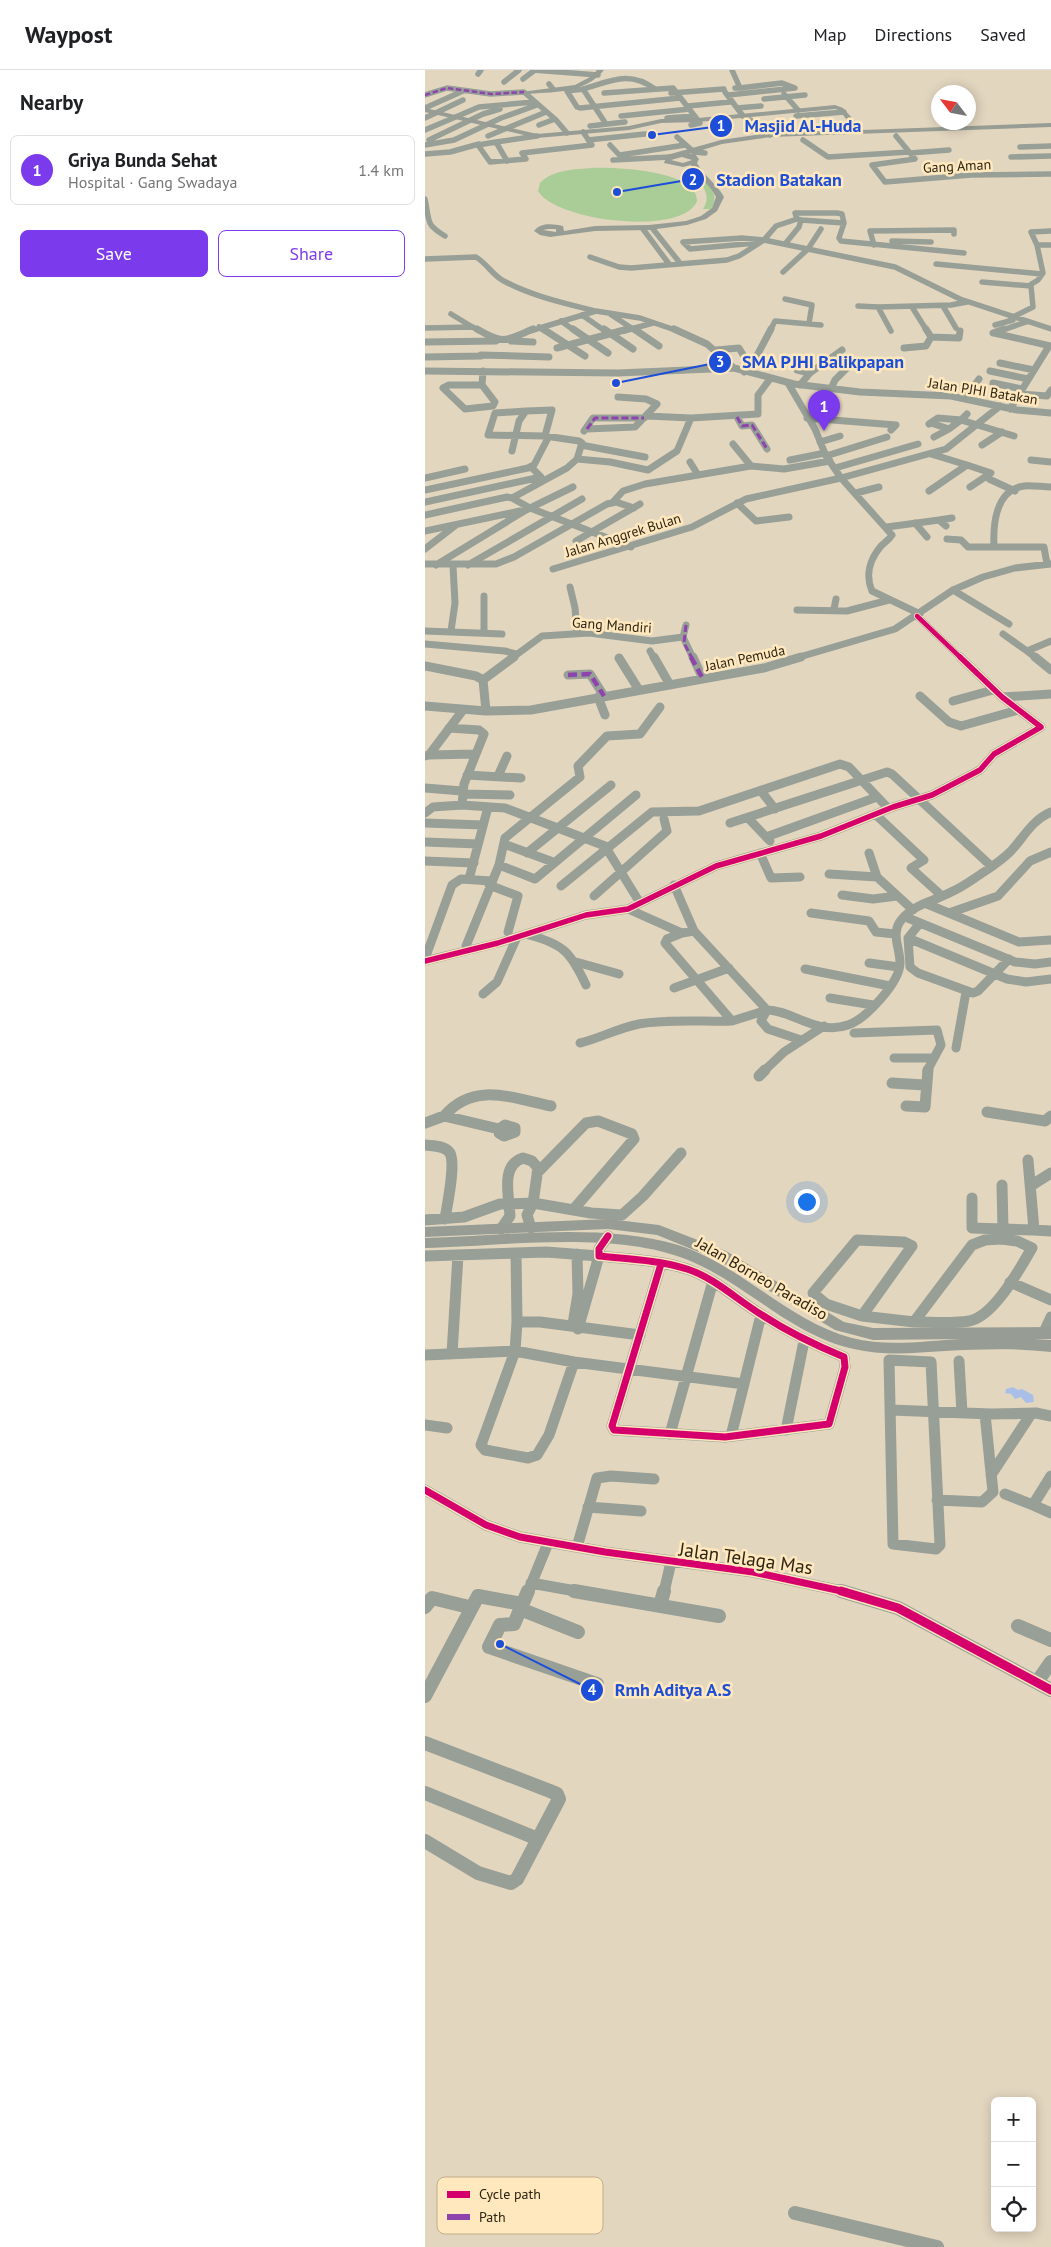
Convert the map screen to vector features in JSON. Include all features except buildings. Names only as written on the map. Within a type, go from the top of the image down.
[{"type":"street","points":[[504,82],[519,70]]},
{"type":"street","points":[[523,79],[534,70],[650,83]]},
{"type":"street","points":[[733,70],[740,88]]},
{"type":"street","points":[[425,95],[437,90],[464,90],[488,94],[524,92],[551,86],[579,85],[599,77],[629,73],[646,78],[655,89]]},
{"type":"street","points":[[599,77],[583,89],[567,91],[577,107],[613,105],[721,89],[782,83],[795,88],[728,95]]},
{"type":"street","points":[[599,77],[604,93],[628,124]]},
{"type":"street","points":[[708,84],[719,84],[745,118],[766,129],[771,135]]},
{"type":"street","points":[[604,93],[671,87],[688,106],[700,124],[691,126]]},
{"type":"street","points":[[583,89],[607,124]]},
{"type":"street","points":[[425,109],[464,90]]},
{"type":"street","points":[[780,90],[797,113]]},
{"type":"street","points":[[524,92],[535,104],[555,118],[567,133]]},
{"type":"street","points":[[608,99],[678,95]]},
{"type":"street","points":[[616,110],[688,106],[805,95]]},
{"type":"street","points":[[425,118],[463,100]]},
{"type":"street","points":[[427,143],[471,120],[513,104]]},
{"type":"street","points":[[425,130],[454,116],[479,107],[535,104]]},
{"type":"street","points":[[427,143],[462,137],[535,104]]},
{"type":"street","points":[[621,116],[688,106]]},
{"type":"street","points":[[737,108],[761,106]]},
{"type":"street","points":[[590,126],[696,118],[745,118],[835,107],[844,112],[861,132]]},
{"type":"street","points":[[425,109],[535,134]]},
{"type":"street","points":[[488,136],[505,127],[545,112]]},
{"type":"street","points":[[514,113],[528,118]]},
{"type":"street","points":[[539,125],[555,118]]},
{"type":"street","points":[[719,118],[725,124]]},
{"type":"street","points":[[425,154],[447,152],[535,134],[583,132],[628,124]]},
{"type":"street","points":[[747,140],[803,140],[895,136],[1026,129],[1051,125]]},
{"type":"street","points":[[610,145],[622,157],[673,156],[692,150],[771,135],[1051,130]]},
{"type":"street","points":[[583,132],[593,145]]},
{"type":"street","points":[[588,140],[645,134]]},
{"type":"street","points":[[895,136],[915,159],[941,156]]},
{"type":"street","points":[[462,137],[485,143]]},
{"type":"street","points":[[677,137],[692,150],[705,153]]},
{"type":"street","points":[[513,138],[525,159]]},
{"type":"street","points":[[803,140],[824,156],[949,150]]},
{"type":"street","points":[[496,142],[507,161]]},
{"type":"street","points":[[518,147],[560,142],[566,148]]},
{"type":"street","points":[[522,153],[624,142]]},
{"type":"street","points":[[673,156],[667,161],[675,165],[695,161],[705,153],[732,142]]},
{"type":"street","points":[[479,144],[489,162],[538,158]]},
{"type":"street","points":[[613,160],[685,145]]},
{"type":"street","points":[[1020,147],[1051,146]]},
{"type":"street","points":[[441,158],[449,158],[447,152]]},
{"type":"street","points":[[1011,157],[1051,156]]},
{"type":"street","name":"Gang Aman","points":[[915,159],[913,161],[872,166],[885,182],[971,175],[1051,174]]},
{"type":"street","points":[[560,232],[602,228],[643,229],[697,219],[717,206],[719,194],[700,175],[695,161]]},
{"type":"street","points":[[903,173],[909,180]]},
{"type":"street","points":[[425,199],[426,223],[431,229],[445,236]]},
{"type":"street","points":[[785,244],[799,227],[799,219],[794,214],[837,213],[842,214],[844,223],[839,240],[964,254]]},
{"type":"street","points":[[590,257],[625,268],[732,259],[763,240],[775,226],[799,219],[844,223]]},
{"type":"street","points":[[653,228],[679,263]]},
{"type":"street","points":[[783,272],[808,249],[821,228]]},
{"type":"street","points":[[643,229],[669,264]]},
{"type":"street","points":[[873,243],[870,231],[954,230],[954,234]]},
{"type":"street","points":[[982,282],[1030,285],[1038,280],[1042,274],[1041,260],[1031,232],[1051,231]]},
{"type":"street","points":[[757,243],[690,249],[683,242],[742,238],[860,257],[900,269],[968,302],[1051,329]]},
{"type":"street","points":[[873,243],[931,242]]},
{"type":"street","points":[[1037,245],[1051,245]]},
{"type":"street","points":[[741,248],[749,249]]},
{"type":"street","points":[[425,259],[477,257],[491,273],[513,285],[552,300],[654,322],[679,331],[716,350],[735,368]]},
{"type":"street","points":[[936,264],[1042,274]]},
{"type":"street","points":[[995,326],[1033,306],[1030,285]]},
{"type":"street","points":[[785,300],[812,304],[809,324]]},
{"type":"street","points":[[858,306],[943,306],[968,302]]},
{"type":"street","points":[[931,337],[959,338],[958,330],[943,306]]},
{"type":"street","points":[[878,307],[891,331]]},
{"type":"street","points":[[912,307],[931,337]]},
{"type":"street","points":[[507,340],[539,327],[597,311]]},
{"type":"street","points":[[606,312],[659,346]]},
{"type":"street","points":[[451,314],[497,341]]},
{"type":"street","points":[[582,315],[633,349]]},
{"type":"street","points":[[561,321],[608,353]]},
{"type":"street","points":[[744,372],[752,366],[775,321],[821,325]]},
{"type":"street","points":[[557,348],[654,322]]},
{"type":"street","points":[[1010,409],[1050,346],[992,334],[1025,322]]},
{"type":"street","points":[[425,328],[474,327]]},
{"type":"street","points":[[539,327],[585,356]]},
{"type":"street","points":[[904,348],[926,346],[931,337]]},
{"type":"street","points":[[425,342],[507,340],[533,342]]},
{"type":"street","points":[[482,385],[449,385],[443,388],[465,409],[495,405],[495,402],[482,385],[479,371],[481,355],[486,342]]},
{"type":"street","points":[[716,350],[739,348],[752,366]]},
{"type":"street","points":[[800,385],[810,373],[842,350]]},
{"type":"street","points":[[425,357],[481,355],[549,356]]},
{"type":"street","points":[[797,363],[797,370],[810,373]]},
{"type":"street","points":[[1000,363],[1034,370]]},
{"type":"street","points":[[425,371],[585,374],[691,372],[735,368]]},
{"type":"street","name":"Jalan PJHI Batakan","points":[[735,368],[770,379],[800,385],[831,389],[965,398],[976,403],[1010,409],[1051,413]]},
{"type":"street","points":[[831,389],[835,380],[848,368]]},
{"type":"street","points":[[990,371],[1028,379]]},
{"type":"street","points":[[512,498],[557,476],[577,459],[580,443],[593,418],[737,417],[758,414],[758,395],[770,379]]},
{"type":"street","points":[[965,398],[979,379]]},
{"type":"street","points":[[426,958],[517,937],[586,915],[628,909],[715,866],[827,834],[962,781],[980,770],[994,754],[1041,727],[993,690],[918,615],[872,591],[868,579],[869,567],[881,546],[892,536],[887,527],[841,478],[827,456],[815,429],[788,383]]},
{"type":"street","points":[[993,383],[1047,396],[1051,390]]},
{"type":"street","points":[[587,429],[635,427],[657,404],[655,402],[618,397]]},
{"type":"street","name":"Jalan Anggrek Bulan","points":[[553,569],[631,547],[692,527],[737,503],[841,478],[946,449],[1000,406]]},
{"type":"street","points":[[425,490],[534,465],[546,437],[552,410],[495,413],[487,434],[546,437],[645,457]]},
{"type":"street","points":[[511,451],[519,422],[526,411]]},
{"type":"street","points":[[934,437],[949,429],[967,414]]},
{"type":"street","points":[[737,417],[742,426],[752,425],[767,449]]},
{"type":"street","points":[[577,459],[599,460],[650,471],[665,457],[677,451],[687,423],[691,418]]},
{"type":"street","points":[[807,418],[865,421],[895,425],[891,430]]},
{"type":"street","points":[[949,429],[929,424],[939,418],[961,420],[1013,436]]},
{"type":"street","points":[[982,445],[1002,432]]},
{"type":"street","points":[[820,442],[840,436]]},
{"type":"street","points":[[429,564],[453,566],[490,565],[514,557],[613,502],[623,491],[630,488],[751,466],[780,464],[785,469],[887,437]]},
{"type":"street","points":[[733,444],[751,466]]},
{"type":"street","points":[[835,468],[918,444]]},
{"type":"street","points":[[931,454],[991,473],[970,487]]},
{"type":"street","points":[[790,460],[827,456]]},
{"type":"street","points":[[1031,460],[1051,462]]},
{"type":"street","points":[[690,462],[698,475]]},
{"type":"street","points":[[929,491],[967,465]]},
{"type":"street","points":[[425,502],[542,476],[531,466]]},
{"type":"street","points":[[428,477],[465,469]]},
{"type":"street","points":[[428,477],[441,487],[458,509]]},
{"type":"street","points":[[989,479],[1015,491]]},
{"type":"street","points":[[856,493],[879,486]]},
{"type":"street","points":[[993,547],[993,521],[996,508],[1021,486],[1051,488]]},
{"type":"street","points":[[429,564],[528,509],[573,487]]},
{"type":"street","points":[[425,517],[507,497],[512,498],[528,509],[552,516],[631,547]]},
{"type":"street","points":[[467,565],[582,499]]},
{"type":"street","points":[[576,541],[637,506],[613,502]]},
{"type":"street","points":[[737,503],[756,521],[789,517]]},
{"type":"street","points":[[425,531],[528,509]]},
{"type":"street","points":[[887,527],[952,518]]},
{"type":"street","points":[[939,520],[946,526]]},
{"type":"street","points":[[425,549],[460,523]]},
{"type":"street","points":[[915,523],[927,537]]},
{"type":"street","points":[[947,539],[961,540],[968,547],[1044,547],[1049,564]]},
{"type":"street","name":"Jalan Pemuda","points":[[425,706],[486,711],[531,710],[764,668],[808,657],[895,629],[966,583],[997,572],[1049,564]]},
{"type":"street","points":[[451,631],[455,603],[453,566]]},
{"type":"street","points":[[570,588],[575,608],[577,633]]},
{"type":"street","points":[[953,590],[1009,624]]},
{"type":"street","points":[[484,596],[484,633]]},
{"type":"street","points":[[835,609],[836,599]]},
{"type":"street","points":[[797,609],[835,609],[847,611],[889,600]]},
{"type":"street","points":[[686,625],[683,637],[687,649],[703,679]]},
{"type":"street","points":[[425,631],[502,634]]},
{"type":"street","name":"Gang Mandiri","points":[[483,680],[539,637],[577,633],[602,634],[638,641],[683,637]]},
{"type":"street","points":[[1003,634],[1051,670]]},
{"type":"street","points":[[1027,651],[1051,641]]},
{"type":"street","points":[[425,644],[516,654]]},
{"type":"street","points":[[650,652],[670,685]]},
{"type":"street","points":[[619,658],[639,690]]},
{"type":"street","points":[[425,666],[476,676],[483,680],[486,711]]},
{"type":"street","points":[[568,675],[590,674],[601,697],[605,715]]},
{"type":"street","points":[[953,701],[993,690]]},
{"type":"street","points":[[1002,698],[1051,694]]},
{"type":"street","points":[[920,696],[949,722],[961,726],[1018,710]]},
{"type":"street","points":[[466,946],[490,883],[499,865],[505,838],[511,831],[580,777],[578,766],[602,740],[611,735],[639,734],[660,707]]},
{"type":"street","points":[[427,756],[463,710]]},
{"type":"street","points":[[449,728],[482,732],[484,734],[474,754],[467,775],[462,805]]},
{"type":"street","points":[[427,756],[474,754]]},
{"type":"street","points":[[498,776],[507,756]]},
{"type":"street","points":[[652,812],[664,819],[692,812],[840,764],[847,765],[886,806]]},
{"type":"street","points":[[730,823],[883,772],[889,773],[919,799],[991,866]]},
{"type":"street","points":[[467,775],[521,778]]},
{"type":"street","points":[[527,853],[611,785]]},
{"type":"street","points":[[426,791],[510,795]]},
{"type":"street","points":[[761,791],[775,809]]},
{"type":"street","points":[[499,865],[535,879],[636,794]]},
{"type":"street","points":[[748,818],[768,839],[877,797]]},
{"type":"street","points":[[425,813],[433,808],[462,805],[505,808],[605,846],[640,903]]},
{"type":"street","points":[[469,879],[488,807]]},
{"type":"street","points":[[561,886],[652,812],[692,812]]},
{"type":"street","points":[[580,1043],[598,1039],[618,1029],[641,1024],[732,1021],[767,1010],[775,1010],[797,1020],[824,1026],[849,1025],[861,1018],[890,986],[899,967],[895,934],[901,919],[974,880],[1005,856],[1042,814],[1051,812]]},
{"type":"street","points":[[875,814],[924,860],[911,868],[942,896]]},
{"type":"street","points":[[594,896],[667,831],[664,819]]},
{"type":"street","points":[[425,823],[483,825]]},
{"type":"street","points":[[425,842],[478,844]]},
{"type":"street","points":[[504,844],[553,862]]},
{"type":"street","points":[[949,913],[998,896],[1030,861],[1051,852]]},
{"type":"street","points":[[760,853],[771,878],[800,877]]},
{"type":"street","points":[[869,853],[877,877],[897,896],[910,914],[920,923],[1009,959],[1035,964],[1051,962]]},
{"type":"street","points":[[425,861],[474,863]]},
{"type":"street","points":[[829,874],[877,877]]},
{"type":"street","points":[[426,958],[452,886],[461,878],[490,883],[518,896],[508,932]]},
{"type":"street","points":[[674,885],[694,931],[767,1010]]},
{"type":"street","points":[[843,895],[873,899],[897,896]]},
{"type":"street","points":[[927,904],[1019,942],[1051,940]]},
{"type":"street","points":[[628,909],[682,933]]},
{"type":"street","points":[[811,912],[869,921],[876,932],[895,934]]},
{"type":"street","points":[[920,923],[908,938],[909,961],[912,970],[966,992],[979,991],[1009,959]]},
{"type":"street","points":[[694,931],[682,933],[665,942],[732,1021]]},
{"type":"street","points":[[528,934],[563,945],[575,962],[586,985]]},
{"type":"street","points":[[483,994],[497,982],[517,937]]},
{"type":"street","points":[[908,938],[1019,982],[1051,979]]},
{"type":"street","points":[[575,962],[619,974]]},
{"type":"street","points":[[869,963],[899,967]]},
{"type":"street","points":[[674,988],[729,968]]},
{"type":"street","points":[[805,969],[890,986]]},
{"type":"street","points":[[956,1048],[955,1036],[967,1006],[966,992]]},
{"type":"street","points":[[830,998],[873,1005]]},
{"type":"street","points":[[767,1010],[761,1021],[765,1027],[801,1040]]},
{"type":"street","points":[[759,1076],[769,1064],[801,1040],[824,1026]]},
{"type":"street","points":[[854,1033],[937,1030],[941,1045],[930,1058],[924,1085],[925,1107],[906,1106]]},
{"type":"street","points":[[894,1058],[930,1058]]},
{"type":"street","points":[[892,1083],[924,1085]]},
{"type":"street","points":[[425,1123],[444,1116],[450,1108],[477,1094],[494,1095],[551,1106]]},
{"type":"street","points":[[987,1112],[1045,1121],[1051,1116]]},
{"type":"street","points":[[444,1116],[499,1129]]},
{"type":"street","points":[[537,1173],[586,1123],[598,1121],[632,1134],[634,1139],[573,1210]]},
{"type":"street","points":[[425,1145],[443,1147],[450,1153],[452,1164],[445,1219]]},
{"type":"street","points":[[425,1220],[463,1217],[500,1204],[533,1203],[573,1210],[622,1215],[633,1207],[681,1153]]},
{"type":"street","points":[[501,1229],[510,1216],[508,1194],[509,1168],[514,1161],[523,1158],[532,1160],[538,1168],[529,1221]]},
{"type":"street","points":[[1028,1160],[1035,1230]]},
{"type":"street","points":[[1032,1185],[1051,1173]]},
{"type":"street","points":[[1003,1185],[1003,1229]]},
{"type":"street","points":[[972,1198],[972,1228],[1051,1231]]},
{"type":"street","points":[[510,1216],[529,1221],[608,1224],[659,1230],[700,1245],[736,1272],[840,1326],[873,1334],[1047,1333],[1051,1317]]},
{"type":"street","points":[[425,1256],[456,1242],[529,1221]]},
{"type":"street","points":[[425,1232],[456,1242],[516,1253],[546,1252],[599,1256],[661,1264],[688,1269],[713,1281],[761,1315],[804,1341],[845,1357],[845,1367],[829,1424],[731,1436],[614,1430],[612,1426],[661,1264]]},
{"type":"street","points":[[575,1328],[599,1256],[599,1248],[608,1236]]},
{"type":"street","name":"Jalan Borneo Paradiso","points":[[425,1243],[608,1236],[655,1243],[736,1272],[789,1315],[821,1332],[846,1342],[881,1347],[1013,1344],[1051,1346]]},
{"type":"street","points":[[575,1328],[581,1255],[588,1248],[587,1238]]},
{"type":"street","points":[[862,1317],[912,1246],[909,1243],[861,1240],[853,1242],[813,1293],[819,1299],[835,1307],[862,1317],[914,1322],[971,1321],[979,1318],[1010,1282],[1031,1248],[1030,1246],[992,1239],[981,1240],[972,1245],[914,1322]]},
{"type":"street","points":[[452,1354],[456,1242]]},
{"type":"street","points":[[516,1253],[517,1322],[515,1352],[481,1445],[485,1450],[528,1458],[537,1455],[548,1434],[564,1384],[574,1362]]},
{"type":"street","points":[[670,1434],[713,1281]]},
{"type":"street","points":[[1010,1282],[1051,1300]]},
{"type":"street","points":[[731,1436],[761,1315]]},
{"type":"street","points":[[517,1322],[532,1321],[640,1335]]},
{"type":"street","points":[[787,1430],[804,1341]]},
{"type":"street","points":[[425,1355],[515,1352],[574,1362],[744,1384]]},
{"type":"street","points":[[889,1360],[931,1362],[935,1412],[939,1548],[933,1550],[895,1545],[889,1360]]},
{"type":"street","points":[[959,1361],[962,1413]]},
{"type":"street","points":[[891,1410],[1051,1416]]},
{"type":"street","points":[[937,1500],[982,1502],[993,1492],[985,1414]]},
{"type":"street","points":[[991,1475],[1031,1414]]},
{"type":"street","points":[[425,1425],[447,1428]]},
{"type":"street","points":[[577,1547],[596,1479],[601,1476],[654,1479]]},
{"type":"street","points":[[1033,1505],[1051,1476]]},
{"type":"street","name":"Jalan Telaga Mas","points":[[425,1490],[483,1525],[509,1534],[671,1562],[781,1576],[828,1585],[873,1598],[898,1608],[1051,1690]]},
{"type":"street","points":[[1005,1494],[1051,1513]]},
{"type":"street","points":[[588,1507],[641,1511]]},
{"type":"street","points":[[548,1542],[514,1624],[500,1625],[489,1647],[597,1684]]},
{"type":"street","points":[[660,1606],[671,1562]]},
{"type":"street","points":[[531,1583],[719,1616]]},
{"type":"street","points":[[425,1696],[469,1607],[478,1596],[521,1606],[579,1632]]},
{"type":"street","points":[[425,1607],[432,1598],[469,1607]]},
{"type":"street","points":[[1018,1626],[1051,1640]]},
{"type":"street","points":[[1037,1682],[1051,1662]]},
{"type":"street","points":[[425,1743],[494,1768],[557,1794],[558,1803],[517,1879],[511,1883],[497,1881],[478,1872],[425,1841]]},
{"type":"street","points":[[425,1793],[538,1839]]},
{"type":"street","points":[[795,2213],[937,2247]]},
{"type":"green space","points":[[694,165],[713,191],[714,202],[711,209],[703,209],[707,198],[706,193],[690,166]]},
{"type":"green space","points":[[617,168],[653,172],[670,177],[684,183],[694,191],[697,201],[687,212],[669,219],[645,222],[619,221],[592,217],[568,210],[549,202],[538,191],[540,183],[551,175],[564,171]]},
{"type":"water","points":[[1013,1387],[1033,1395],[1034,1402],[1026,1403],[1021,1397],[1015,1399],[1011,1394],[1005,1393],[1006,1389]]},
{"type":"marked path","points":[[425,95],[432,91],[447,88],[491,94],[524,92]]},
{"type":"marked path","points":[[737,417],[742,426],[752,425],[767,449]]},
{"type":"marked path","points":[[587,429],[595,418],[644,418]]},
{"type":"marked path","points":[[686,625],[683,637],[684,643],[703,679]]},
{"type":"marked path","points":[[568,675],[590,674],[604,696]]},
{"type":"cycle path","points":[[425,961],[498,943],[586,915],[628,909],[657,893],[716,866],[821,836],[893,807],[932,795],[980,770],[994,754],[1041,727],[1002,697],[917,616]]},
{"type":"cycle path","points":[[608,1236],[599,1249],[599,1256],[669,1264],[688,1269],[713,1281],[761,1315],[804,1341],[844,1357],[845,1367],[829,1424],[725,1437],[614,1430],[612,1426],[661,1264]]},
{"type":"cycle path","points":[[425,1490],[497,1530],[544,1543],[753,1572],[862,1596],[898,1608],[1051,1690]]},
{"type":"place","name":"Masjid Al-Huda","points":[[652,135]]},
{"type":"place","name":"Stadion Batakan","points":[[617,192]]},
{"type":"place","name":"SMA PJHI Balikpapan","points":[[616,383]]},
{"type":"place","name":"Griya Bunda Sehat","points":[[824,431]]},
{"type":"place","name":"Rmh Aditya A.S","points":[[500,1644]]}]
